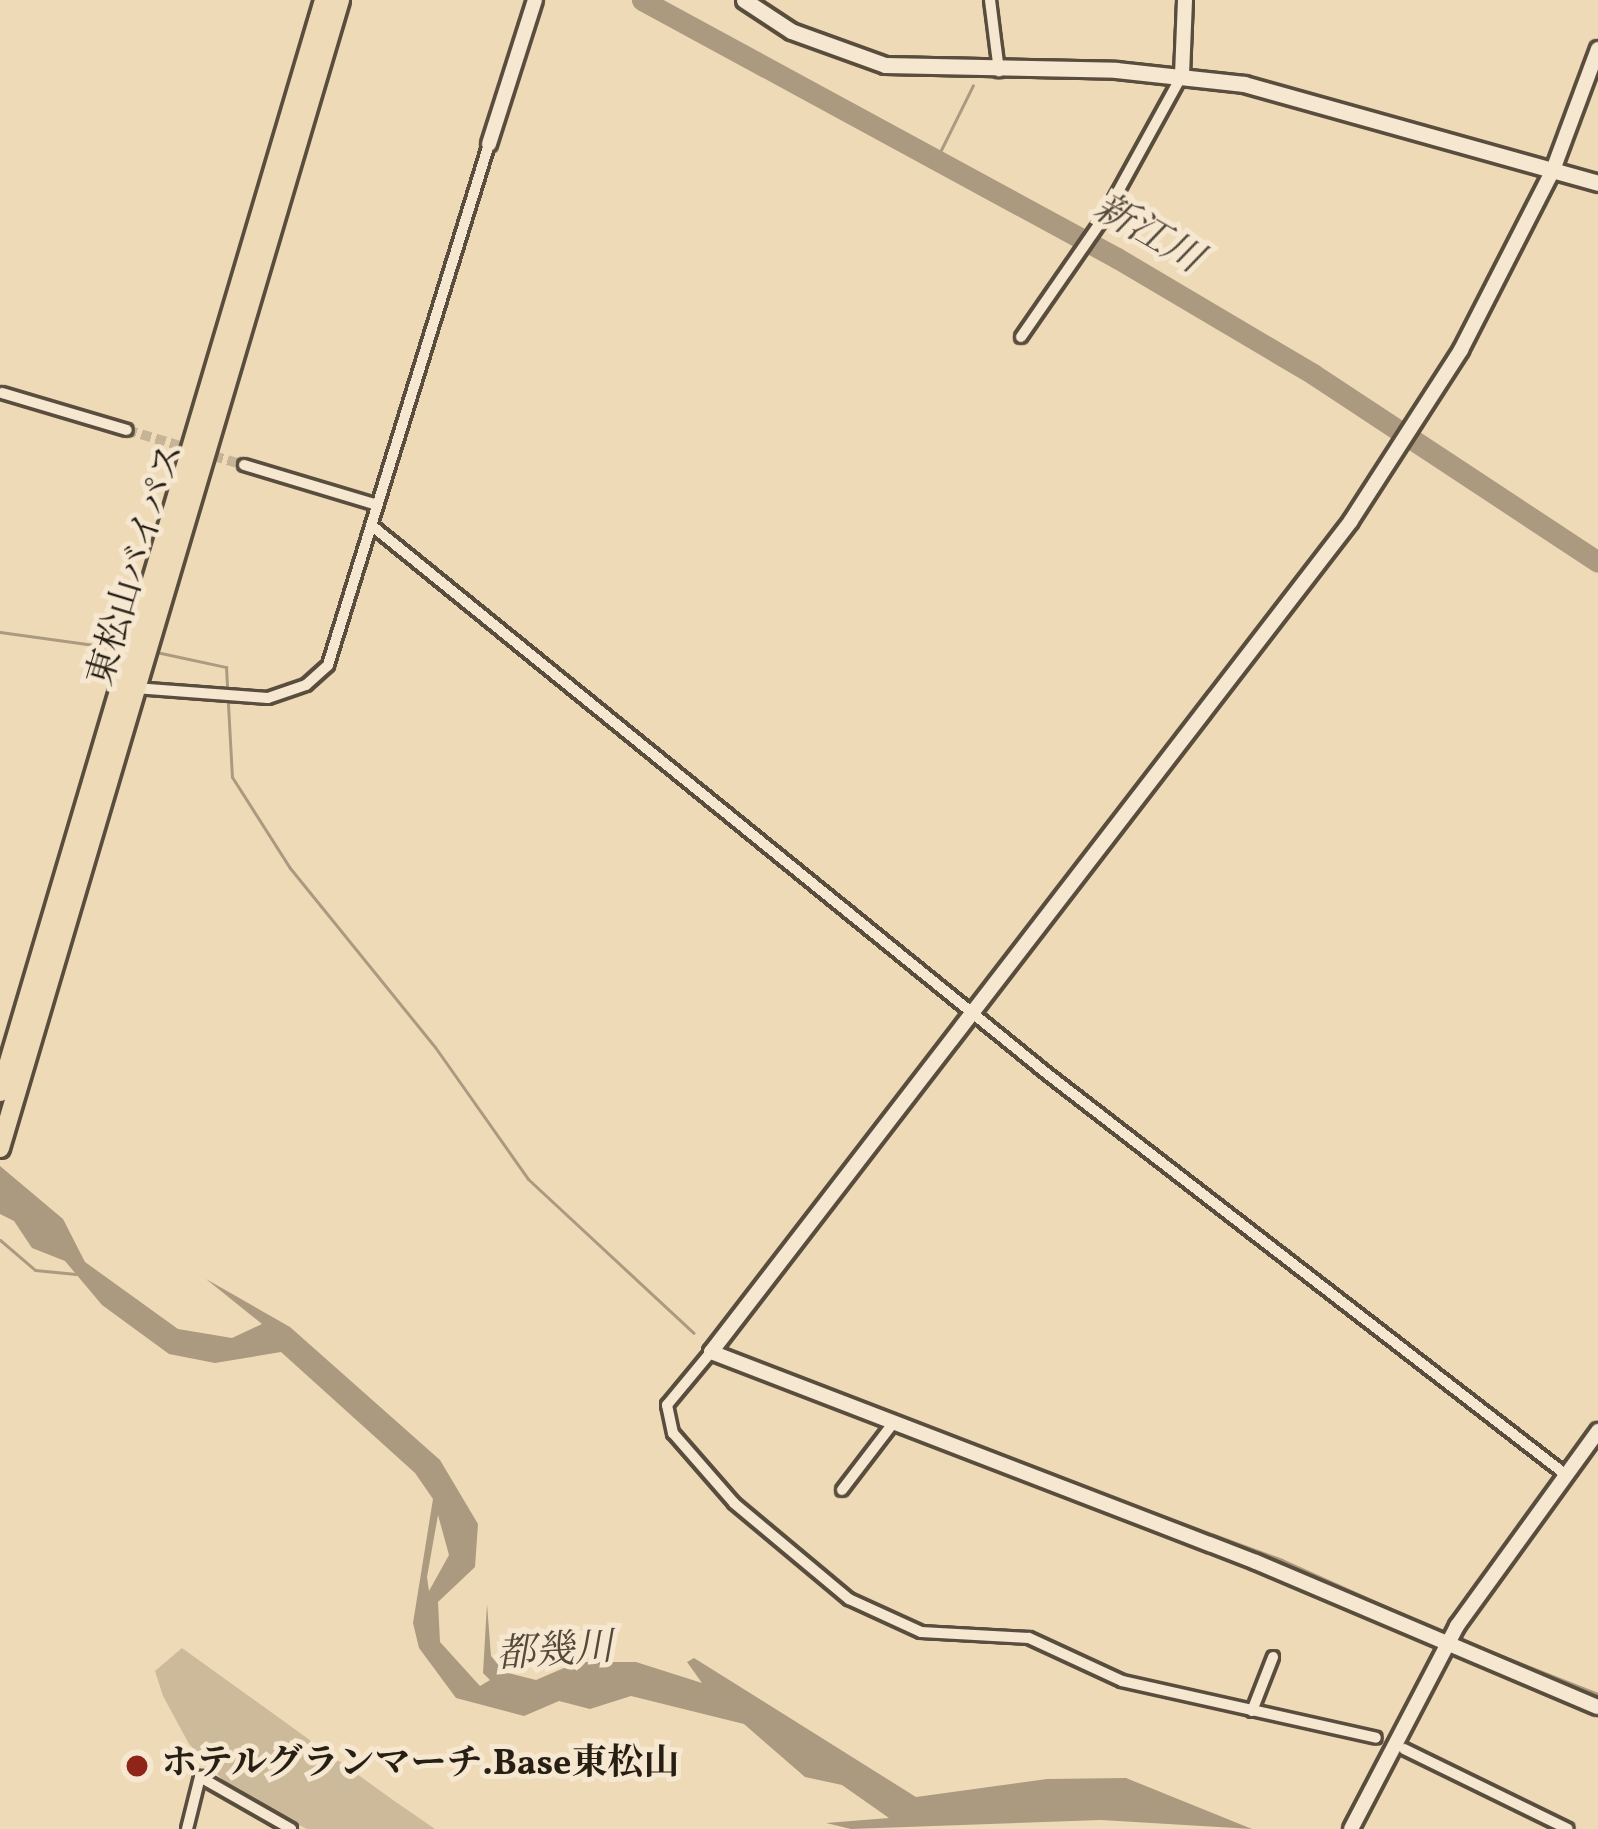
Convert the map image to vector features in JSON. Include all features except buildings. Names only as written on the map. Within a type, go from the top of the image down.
[{"type":"highway","name":"東松山バイパス","points":[[0,1148],[37,995],[324,0]]},
{"type":"highway","name":"東松山バイパス","points":[[0,1092],[37,995],[135,688],[340,0]]},
{"type":"main road","points":[[744,0],[850,56],[922,70],[1182,75],[1295,94],[1598,183]]},
{"type":"street","points":[[135,688],[248,700],[288,694],[320,676],[535,0]]},
{"type":"street","points":[[990,0],[999,71]]},
{"type":"street","points":[[1021,337],[1104,218],[1182,75],[1185,0]]},
{"type":"street","points":[[1376,1738],[1122,1681],[1029,1638],[921,1632],[849,1599],[734,1503],[674,1433],[668,1405],[1270,629],[1427,409],[1552,170],[1598,49]]},
{"type":"street","points":[[2,392],[127,430]]},
{"type":"street","points":[[244,465],[377,505]]},
{"type":"street","points":[[371,525],[972,1011],[1565,1474]]},
{"type":"street","points":[[711,1352],[1598,1707]]},
{"type":"street","points":[[842,1490],[894,1422]]},
{"type":"street","points":[[1351,1829],[1447,1643],[1598,1431]]},
{"type":"street","points":[[1252,1711],[1274,1657]]},
{"type":"street","points":[[1404,1749],[1568,1829]]},
{"type":"street","points":[[187,1829],[200,1777],[291,1829]]},
{"type":"shaded area","points":[[0,1166],[63,1219],[85,1262],[178,1329],[232,1338],[262,1324],[206,1279],[290,1327],[440,1460],[478,1524],[475,1567],[438,1602],[440,1642],[480,1686],[490,1680],[483,1673],[487,1604],[491,1656],[504,1672],[536,1680],[578,1662],[636,1662],[702,1683],[687,1662],[694,1658],[916,1797],[1047,1779],[1126,1778],[1252,1829],[1101,1820],[851,1829],[826,1823],[889,1818],[842,1785],[805,1777],[744,1724],[631,1696],[590,1709],[559,1701],[524,1716],[456,1698],[419,1648],[413,1623],[433,1499],[415,1473],[281,1352],[215,1363],[169,1354],[102,1305],[65,1261],[32,1248],[14,1221],[0,1214]],"holes":[[[438,1515],[449,1555],[429,1591],[427,1577]]]},
{"type":"shaded area","points":[[182,1648],[435,1829],[307,1829],[235,1793],[189,1744],[163,1696],[155,1671]]},
{"type":"waterway","name":"新江川","points":[[642,0],[1117,258],[1313,374],[1598,562]]},
{"type":"waterway","points":[[937,158],[973,85]]},
{"type":"waterway","points":[[0,632],[123,649]]},
{"type":"waterway","points":[[156,652],[226,667],[232,777],[290,868],[435,1047],[528,1179],[694,1333]]},
{"type":"waterway","points":[[0,1240],[35,1270],[76,1274]]},
{"type":"waterway","points":[[732,1352],[981,1449]]},
{"type":"waterway","points":[[1024,1465],[1282,1560],[1440,1631]]},
{"type":"waterway","points":[[1466,1642],[1598,1694]]},
{"type":"tunnel","points":[[127,430],[244,465]]},
{"type":"place","name":"ホテルグランマーチ.Base東松山","points":[[137,1766]]},
{"type":"water label","name":"都幾川","points":[[555,1653]]}]
